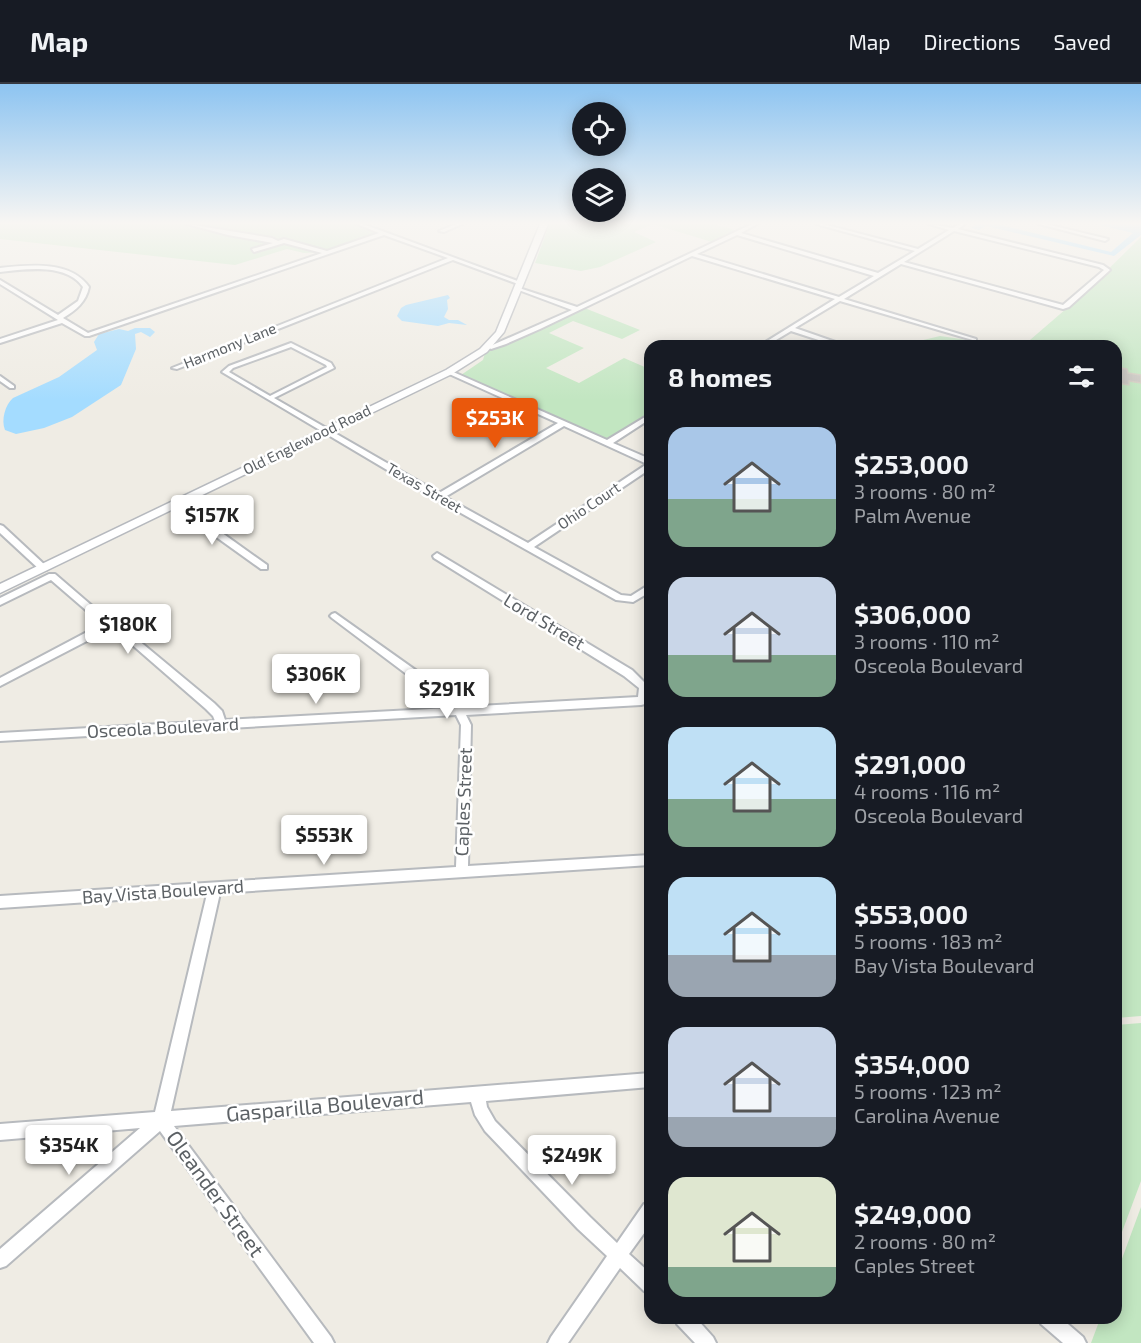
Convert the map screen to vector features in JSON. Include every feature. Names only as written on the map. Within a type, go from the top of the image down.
[{"type":"street","points":[[1,283],[87,335],[241,283]]},
{"type":"street","points":[[0,341],[59,320],[84,298],[86,287],[83,283]]},
{"type":"street","name":"Harmony Lane","points":[[175,368],[391,283]]},
{"type":"street","points":[[514,283],[576,309]]},
{"type":"street","points":[[491,346],[504,343],[631,283]]},
{"type":"street","points":[[786,283],[974,339]]},
{"type":"street","points":[[772,340],[865,283]]},
{"type":"street","points":[[976,283],[1063,306],[1067,306],[1093,283]]},
{"type":"street","points":[[491,346],[500,332],[519,285]]},
{"type":"street","points":[[791,329],[824,340]]},
{"type":"street","name":"Texas Street","points":[[270,398],[331,368],[329,364],[291,345],[282,346],[224,371],[325,431],[439,497],[619,598],[628,600],[644,592]]},
{"type":"street","name":"Old Englewood Road","points":[[0,589],[449,372],[491,346]]},
{"type":"street","points":[[449,372],[644,460]]},
{"type":"street","points":[[0,378],[12,387]]},
{"type":"street","points":[[608,443],[644,420]]},
{"type":"street","points":[[439,497],[564,423]]},
{"type":"street","name":"Ohio Court","points":[[528,547],[644,467]]},
{"type":"street","points":[[176,504],[264,567]]},
{"type":"street","points":[[0,528],[43,568]]},
{"type":"street","name":"Lord Street","points":[[437,556],[628,673],[641,683],[644,691]]},
{"type":"street","points":[[0,602],[52,576],[109,625],[117,627],[210,706],[218,714],[221,725]]},
{"type":"street","points":[[334,616],[441,694],[459,711]]},
{"type":"street","points":[[0,682],[109,625]]},
{"type":"street","name":"Osceola Boulevard","points":[[0,737],[635,701],[641,700],[644,696]]},
{"type":"street","name":"Caples Street","points":[[459,711],[466,725],[462,871]]},
{"type":"street","name":"Bay Vista Boulevard","points":[[0,902],[644,860]]},
{"type":"street","name":"Oleander Street","points":[[215,888],[161,1120],[325,1343]]},
{"type":"street","name":"Gasparilla Boulevard","points":[[0,1132],[644,1080]]},
{"type":"street","points":[[477,1093],[480,1110],[490,1126],[584,1223],[644,1279]]},
{"type":"street","points":[[0,1260],[161,1120]]},
{"type":"street","points":[[557,1343],[644,1219]]},
{"type":"street","points":[[689,1324],[707,1343]]},
{"type":"street","points":[[1054,1324],[1077,1343]]},
{"type":"green space","points":[[1094,283],[1141,283],[1141,1016],[1122,1018],[1122,340],[1030,340]]},
{"type":"green space","points":[[582,307],[640,330],[622,339],[573,321],[549,333],[584,348],[546,368],[579,383],[624,358],[644,367],[644,415],[608,438],[596,439],[461,375],[483,360],[485,353]]},
{"type":"green space","points":[[940,336],[964,340],[923,340]]},
{"type":"green space","points":[[1141,1023],[1141,1181],[1122,1232],[1122,1025]]},
{"type":"green space","points":[[1141,1207],[1141,1343],[1091,1343],[1098,1324],[1122,1324],[1122,1259]]},
{"type":"water","points":[[448,295],[450,298],[447,300],[448,309],[444,317],[467,325],[449,323],[438,326],[402,321],[397,316],[401,308],[406,305]]},
{"type":"water","points":[[135,328],[150,328],[155,332],[150,337],[141,332],[135,334],[136,349],[121,385],[72,417],[44,428],[16,434],[5,430],[4,413],[13,398],[59,377],[97,350],[94,342],[99,334],[119,329],[128,331]]},
{"type":"building","points":[[1122,368],[1127,369],[1128,373],[1141,375],[1141,383],[1129,381],[1129,385],[1122,384]]}]
